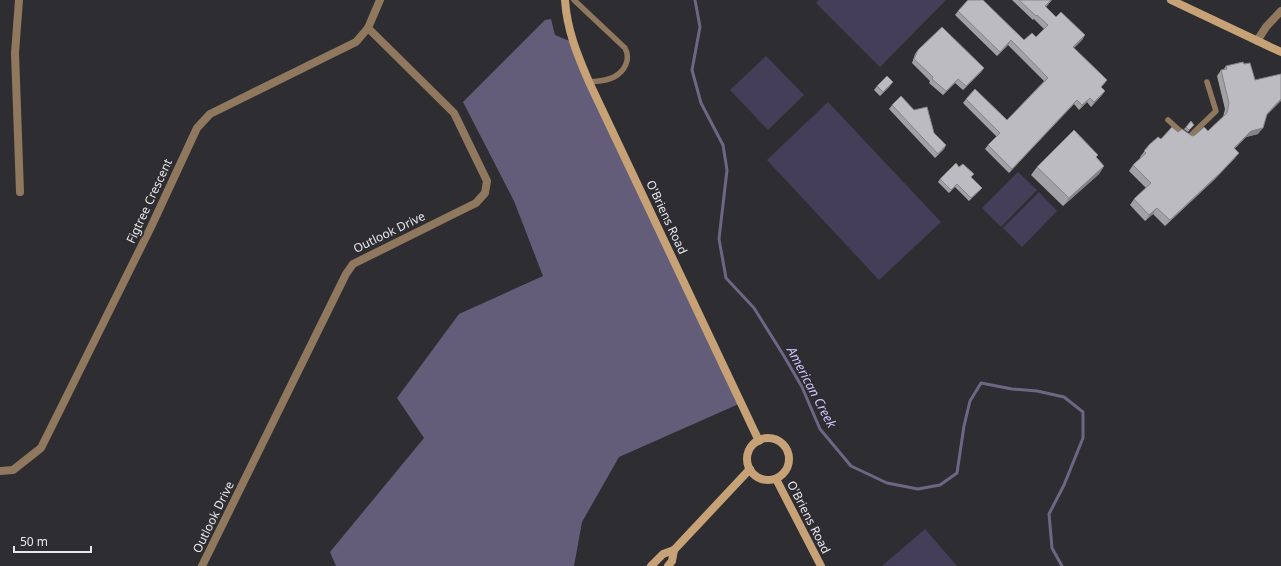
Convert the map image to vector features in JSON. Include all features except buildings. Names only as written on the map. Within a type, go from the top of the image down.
[{"type":"street","points":[[19,0],[15,53],[20,192]]},
{"type":"street","name":"Figtree Crescent","points":[[0,471],[13,470],[41,448],[151,227],[197,128],[210,114],[356,42],[368,28],[380,0]]},
{"type":"street","name":"O'Briens Road","points":[[565,0],[572,42],[589,82],[759,441],[768,439],[775,440],[781,443],[786,449],[789,463],[782,475],[776,479],[764,480],[753,474],[750,469]]},
{"type":"street","points":[[1171,0],[1281,52]]},
{"type":"street","points":[[1256,41],[1266,27],[1281,11]]},
{"type":"street","name":"Outlook Drive","points":[[202,566],[346,274],[353,264],[476,203],[485,193],[488,182],[454,113],[368,28]]},
{"type":"street","points":[[651,566],[663,554],[674,550],[750,469],[748,464],[748,453],[754,444],[759,441]]},
{"type":"street","name":"O'Briens Road","points":[[776,479],[821,566]]},
{"type":"street","points":[[668,566],[672,561],[674,550]]},
{"type":"lane","points":[[574,0],[625,48],[628,54],[628,61],[614,77],[589,82]]},
{"type":"lane","points":[[1168,120],[1188,138],[1216,112],[1207,82]]},
{"type":"shaded area","points":[[819,0],[946,0],[880,67],[816,3]]},
{"type":"shaded area","points":[[551,19],[555,35],[572,42],[741,403],[619,457],[582,522],[574,566],[336,566],[330,552],[424,438],[397,398],[459,314],[543,276],[514,201],[463,102],[545,20]]},
{"type":"shaded area","points":[[766,56],[804,95],[768,130],[730,90]]},
{"type":"shaded area","points":[[828,102],[941,222],[879,280],[767,160]]},
{"type":"shaded area","points":[[1018,172],[1037,190],[1001,227],[982,208]]},
{"type":"shaded area","points":[[1039,192],[1057,211],[1022,247],[1003,228]]},
{"type":"shaded area","points":[[925,529],[957,566],[882,566]]},
{"type":"waterway","name":"American Creek","points":[[695,0],[700,27],[692,70],[701,103],[723,145],[727,170],[719,239],[726,278],[754,308],[784,356],[802,387],[820,429],[851,466],[887,483],[918,489],[940,485],[957,473],[964,426],[970,401],[981,383],[1012,389],[1037,391],[1064,397],[1083,412],[1083,438],[1064,485],[1049,514],[1052,548],[1062,566]]}]
